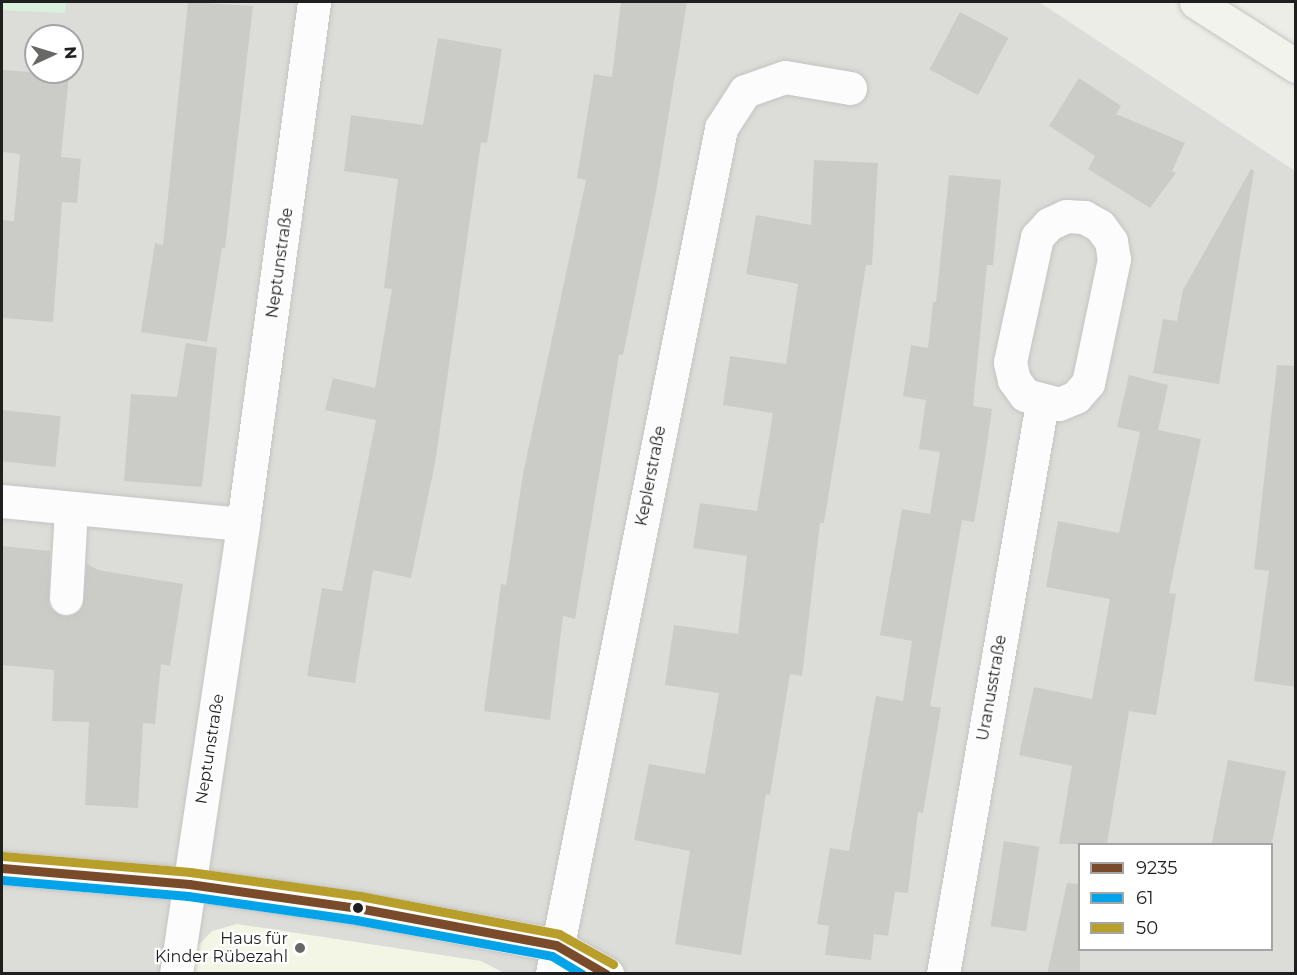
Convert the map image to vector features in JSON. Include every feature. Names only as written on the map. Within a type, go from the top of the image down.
[{"type":"main road","points":[[1196,2],[1296,66]]},
{"type":"street","name":"Neptunstraße","points":[[176,974],[243,524],[314,2]]},
{"type":"street","name":"Keplerstraße","points":[[554,959],[721,128],[745,91],[785,77],[850,88]]},
{"type":"street","points":[[1066,216],[1084,217],[1100,226],[1111,241],[1114,259],[1090,375],[1076,397],[1059,404],[1042,403],[1025,395],[1014,380],[1010,362],[1034,247],[1037,237],[1049,224],[1066,216]]},
{"type":"street","name":"Uranusstraße","points":[[943,974],[1042,403]]},
{"type":"street","points":[[2,501],[243,524]]},
{"type":"street","points":[[66,598],[71,508]]},
{"type":"street","points":[[2,868],[189,884],[358,908],[607,974]]},
{"type":"shaded area","points":[[2,2],[1039,2],[1295,171],[1295,973],[2,974]]},
{"type":"shaded area","name":"Haus für Kinder Rübezahl","points":[[237,924],[481,961],[504,973],[188,974],[190,954],[212,931]]},
{"type":"green space","points":[[2,2],[66,2],[65,13],[2,10]]},
{"type":"building","points":[[188,2],[253,6],[225,248],[222,248],[207,342],[141,332],[155,243],[163,245]]},
{"type":"building","points":[[621,2],[687,2],[656,192],[623,355],[619,355],[575,619],[563,616],[550,720],[484,711],[501,584],[506,585],[523,474],[586,180],[577,178],[594,74],[612,77]]},
{"type":"building","points":[[960,12],[1009,38],[978,95],[929,69]]},
{"type":"building","points":[[438,38],[502,49],[487,143],[481,142],[435,463],[411,578],[373,570],[355,683],[307,676],[322,588],[342,591],[376,420],[325,410],[333,378],[375,388],[392,289],[384,288],[398,179],[344,171],[351,115],[423,125]]},
{"type":"building","points":[[2,70],[24,72],[24,84],[68,84],[61,157],[81,159],[77,203],[62,202],[53,322],[2,318],[2,220],[14,221],[20,154],[2,152]]},
{"type":"building","points":[[1079,78],[1121,106],[1116,114],[1185,143],[1172,171],[1176,173],[1150,208],[1088,169],[1095,156],[1049,126]]},
{"type":"building","points":[[814,160],[878,163],[872,265],[866,265],[824,523],[820,523],[802,676],[790,674],[770,795],[766,794],[741,955],[675,944],[690,851],[634,840],[649,764],[705,774],[719,693],[665,685],[674,625],[738,634],[747,556],[693,548],[700,503],[757,511],[773,413],[723,405],[730,356],[786,364],[798,284],[746,274],[756,215],[811,225]]},
{"type":"building","points":[[1251,169],[1254,171],[1219,384],[1153,373],[1163,319],[1177,321],[1183,290]]},
{"type":"building","points":[[949,175],[1001,180],[993,265],[987,265],[973,406],[992,409],[985,458],[974,522],[962,520],[930,706],[941,708],[923,813],[918,812],[908,893],[895,892],[888,936],[874,934],[871,960],[825,955],[829,926],[817,924],[830,848],[849,851],[876,696],[903,701],[912,641],[880,635],[902,509],[930,514],[940,452],[919,449],[926,400],[903,396],[911,345],[928,348],[933,302],[936,302]]},
{"type":"building","points":[[186,343],[217,348],[202,487],[124,481],[131,394],[177,397]]},
{"type":"building","points":[[1277,365],[1296,366],[1296,687],[1254,681],[1269,571],[1254,569]]},
{"type":"building","points":[[1129,375],[1168,385],[1158,430],[1201,439],[1169,593],[1176,594],[1156,715],[1129,711],[1107,843],[1059,844],[1072,766],[1019,755],[1034,687],[1092,699],[1110,599],[1046,587],[1058,521],[1119,533],[1140,432],[1117,427]]},
{"type":"building","points":[[2,410],[61,416],[55,467],[2,461]]},
{"type":"building","points":[[2,546],[50,551],[49,606],[64,617],[82,608],[87,564],[98,570],[183,584],[170,666],[161,664],[155,724],[143,723],[138,808],[85,805],[89,722],[52,721],[54,670],[2,665]]},
{"type":"building","points":[[1228,760],[1286,771],[1272,843],[1212,843]]},
{"type":"building","points":[[1004,841],[1040,847],[1026,932],[991,926]]},
{"type":"building","points":[[1067,883],[1078,884],[1080,974],[1047,974]]},
{"type":"transit line","name":"50","points":[[3,856],[190,872],[360,896],[559,934],[613,964]]},
{"type":"transit line","name":"9235","points":[[2,868],[189,884],[358,908],[556,945],[606,974]]},
{"type":"transit line","name":"61","points":[[2,880],[188,896],[356,920],[552,956],[582,974]]},
{"type":"place","name":"Haus für Kinder Rübezahl","points":[[300,948]]}]
